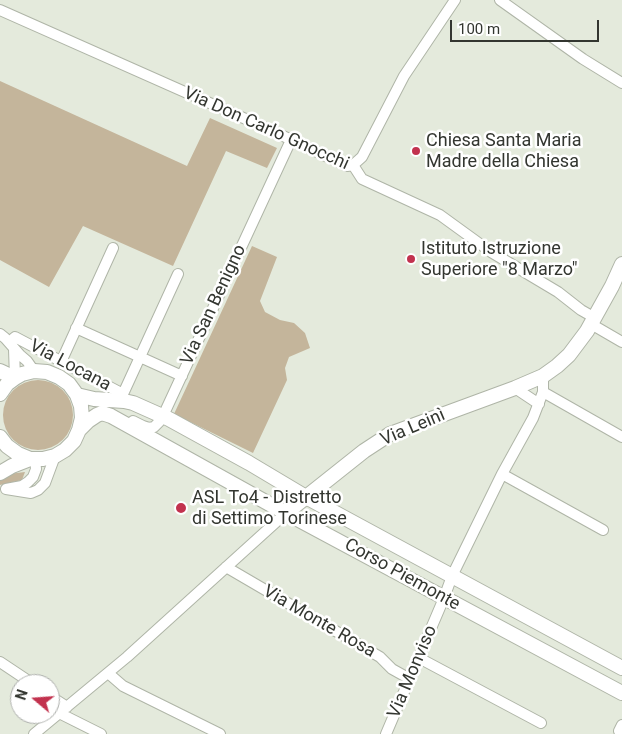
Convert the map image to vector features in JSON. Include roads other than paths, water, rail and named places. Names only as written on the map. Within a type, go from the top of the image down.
[{"type":"main road","name":"Via Leinì","points":[[286,513],[364,451],[390,434],[516,388],[543,376],[557,366],[569,355],[593,321],[622,264]]},
{"type":"main road","points":[[0,371],[15,378]]},
{"type":"main road","points":[[0,394],[7,384],[22,374],[34,371],[47,372],[69,384],[77,395],[81,406],[82,418],[74,441],[65,450],[54,456],[32,459],[12,466],[0,473]]},
{"type":"main road","name":"Corso Piemonte","points":[[77,395],[94,399],[133,403],[163,416],[306,497],[622,668]]},
{"type":"main road","points":[[79,430],[97,415],[102,413],[111,416]]},
{"type":"main road","name":"Corso Piemonte","points":[[111,416],[286,513],[622,693]]},
{"type":"main road","points":[[0,437],[7,446],[18,454],[32,459]]},
{"type":"street","points":[[353,166],[362,157],[404,76],[455,0]]},
{"type":"street","points":[[500,0],[583,59],[622,83]]},
{"type":"street","name":"Via Don Carlo Gnocchi","points":[[0,10],[347,166],[353,166],[362,179],[440,215],[491,252],[558,292],[622,342]]},
{"type":"street","name":"Via San Benigno","points":[[163,416],[291,140]]},
{"type":"street","points":[[61,362],[113,248]]},
{"type":"street","name":"Via Locana","points":[[12,345],[16,337],[123,394],[178,274]]},
{"type":"street","name":"Via Locana","points":[[76,328],[182,376]]},
{"type":"street","points":[[0,334],[28,361],[34,371]]},
{"type":"street","points":[[12,345],[15,378]]},
{"type":"street","name":"Via Monviso","points":[[386,734],[452,576],[502,474],[533,418],[543,392],[543,376]]},
{"type":"street","points":[[516,388],[539,404]]},
{"type":"street","points":[[543,392],[622,437]]},
{"type":"street","points":[[111,416],[122,415],[149,428],[154,427],[163,416]]},
{"type":"street","points":[[3,489],[30,493],[38,490],[45,483],[54,456]]},
{"type":"street","points":[[3,489],[22,486],[33,477],[36,469],[32,459]]},
{"type":"street","points":[[502,474],[603,530]]},
{"type":"street","name":"Via Leinì","points":[[34,734],[108,673],[286,513]]},
{"type":"street","name":"Via Monte Rosa","points":[[226,567],[380,657],[392,669],[410,679]]},
{"type":"street","points":[[419,658],[541,723]]},
{"type":"street","points":[[0,662],[18,674]]},
{"type":"street","points":[[108,673],[123,686],[220,734]]},
{"type":"street","points":[[60,707],[101,734]]},
{"type":"place","name":"Chiesa Santa Maria Madre della Chiesa","points":[[416,151]]},
{"type":"place","name":"Istituto Istruzione Superiore \"8 Marzo\"","points":[[411,259]]},
{"type":"place","name":"ASL To4 - Distretto di Settimo Torinese","points":[[181,508]]}]
